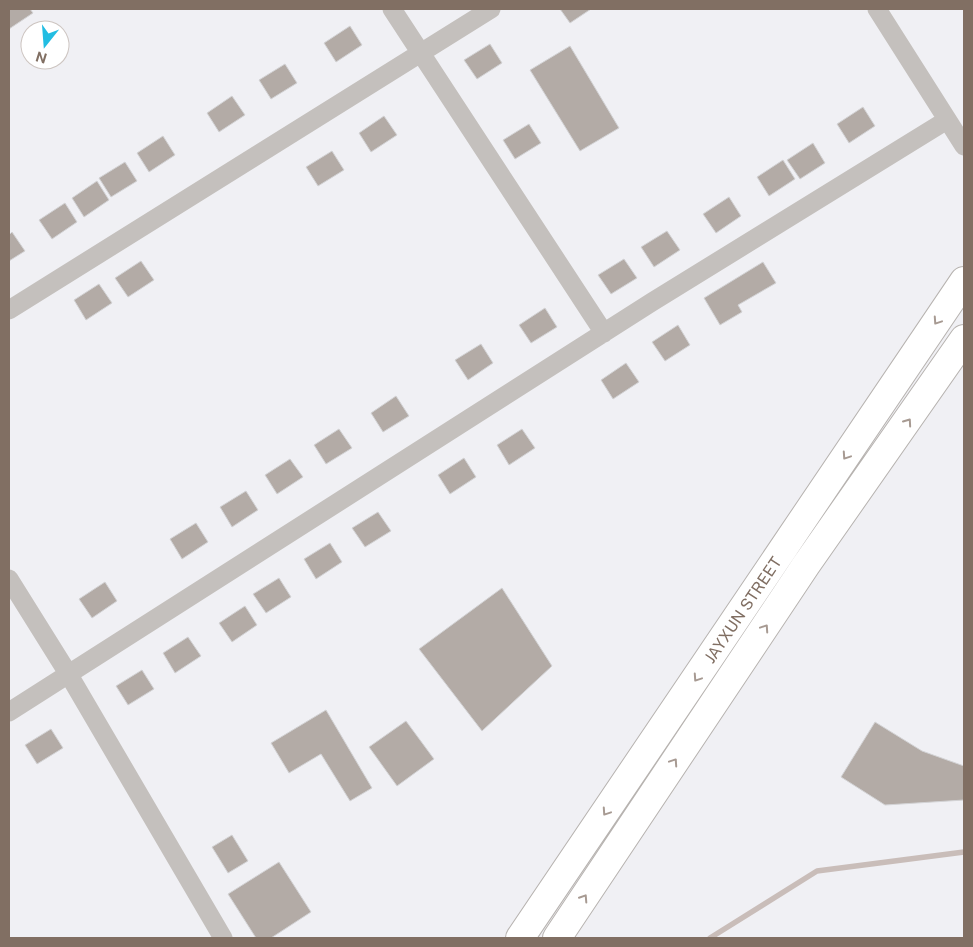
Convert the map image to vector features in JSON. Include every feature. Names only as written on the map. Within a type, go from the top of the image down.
[{"type":"highway","name":"JAYXUN STREET","points":[[520,938],[964,280]]},
{"type":"highway","name":"JAYXUN STREET","points":[[557,938],[806,565],[964,339]]},
{"type":"street","points":[[392,9],[604,332]]},
{"type":"street","points":[[9,310],[420,51],[491,9]]},
{"type":"street","points":[[878,9],[964,146]]},
{"type":"street","points":[[9,712],[604,332],[947,120]]},
{"type":"street","points":[[9,579],[69,674],[223,938]]},
{"type":"building","points":[[9,9],[30,9],[33,13],[9,29]]},
{"type":"building","points":[[560,9],[591,9],[570,23]]},
{"type":"building","points":[[350,26],[362,45],[336,62],[324,43]]},
{"type":"building","points":[[490,44],[502,63],[477,79],[464,60]]},
{"type":"building","points":[[570,46],[619,128],[580,151],[530,70]]},
{"type":"building","points":[[285,64],[297,83],[271,99],[259,80]]},
{"type":"building","points":[[232,96],[245,115],[219,132],[207,113]]},
{"type":"building","points":[[863,107],[875,126],[849,143],[837,124]]},
{"type":"building","points":[[384,116],[397,135],[371,152],[359,133]]},
{"type":"building","points":[[529,124],[541,143],[515,159],[503,140]]},
{"type":"building","points":[[163,136],[175,155],[149,172],[137,153]]},
{"type":"building","points":[[813,143],[825,163],[800,179],[787,160]]},
{"type":"building","points":[[332,151],[344,170],[318,186],[306,167]]},
{"type":"building","points":[[783,160],[795,179],[769,196],[757,177]]},
{"type":"building","points":[[125,162],[137,181],[111,197],[99,178]]},
{"type":"building","points":[[97,181],[109,200],[84,217],[72,198]]},
{"type":"building","points":[[729,197],[741,216],[716,233],[703,214]]},
{"type":"building","points":[[65,203],[77,222],[52,239],[39,220]]},
{"type":"building","points":[[667,231],[680,250],[654,267],[641,247]]},
{"type":"building","points":[[12,232],[25,251],[9,261],[9,235]]},
{"type":"building","points":[[624,259],[637,278],[611,294],[598,275]]},
{"type":"building","points":[[141,261],[154,280],[128,297],[115,278]]},
{"type":"building","points":[[763,262],[776,283],[738,305],[742,312],[720,325],[704,298]]},
{"type":"building","points":[[99,284],[112,303],[86,320],[74,300]]},
{"type":"building","points":[[545,308],[557,327],[531,343],[519,325]]},
{"type":"building","points":[[678,325],[690,345],[665,361],[652,342]]},
{"type":"building","points":[[481,344],[493,363],[468,380],[455,360]]},
{"type":"building","points":[[626,363],[639,382],[613,399],[601,380]]},
{"type":"building","points":[[396,396],[409,416],[383,432],[371,413]]},
{"type":"building","points":[[339,429],[352,448],[326,464],[314,445]]},
{"type":"building","points":[[522,429],[535,448],[509,465],[497,445]]},
{"type":"building","points":[[464,458],[476,477],[450,494],[438,475]]},
{"type":"building","points":[[290,459],[303,477],[277,494],[265,475]]},
{"type":"building","points":[[246,491],[258,510],[232,527],[220,507]]},
{"type":"building","points":[[378,512],[391,531],[365,547],[352,528]]},
{"type":"building","points":[[196,523],[208,542],[182,559],[170,539]]},
{"type":"building","points":[[330,543],[342,562],[316,579],[304,559]]},
{"type":"building","points":[[279,578],[291,597],[266,613],[253,594]]},
{"type":"building","points":[[105,582],[117,601],[92,618],[79,599]]},
{"type":"building","points":[[502,588],[552,666],[482,731],[419,649]]},
{"type":"building","points":[[245,606],[257,625],[232,642],[219,623]]},
{"type":"building","points":[[188,637],[201,656],[175,673],[163,653]]},
{"type":"building","points":[[142,670],[154,689],[128,705],[116,686]]},
{"type":"building","points":[[326,710],[372,788],[350,801],[321,754],[289,773],[271,743]]},
{"type":"building","points":[[406,721],[434,759],[397,786],[369,747]]},
{"type":"building","points":[[875,722],[922,751],[964,766],[964,800],[885,805],[841,777]]},
{"type":"building","points":[[51,729],[63,748],[37,764],[25,745]]},
{"type":"building","points":[[232,835],[248,861],[228,873],[212,847]]},
{"type":"building","points":[[279,862],[311,912],[271,938],[256,938],[228,894]]},
{"type":"waterway","points":[[710,938],[817,871],[964,852]]}]
